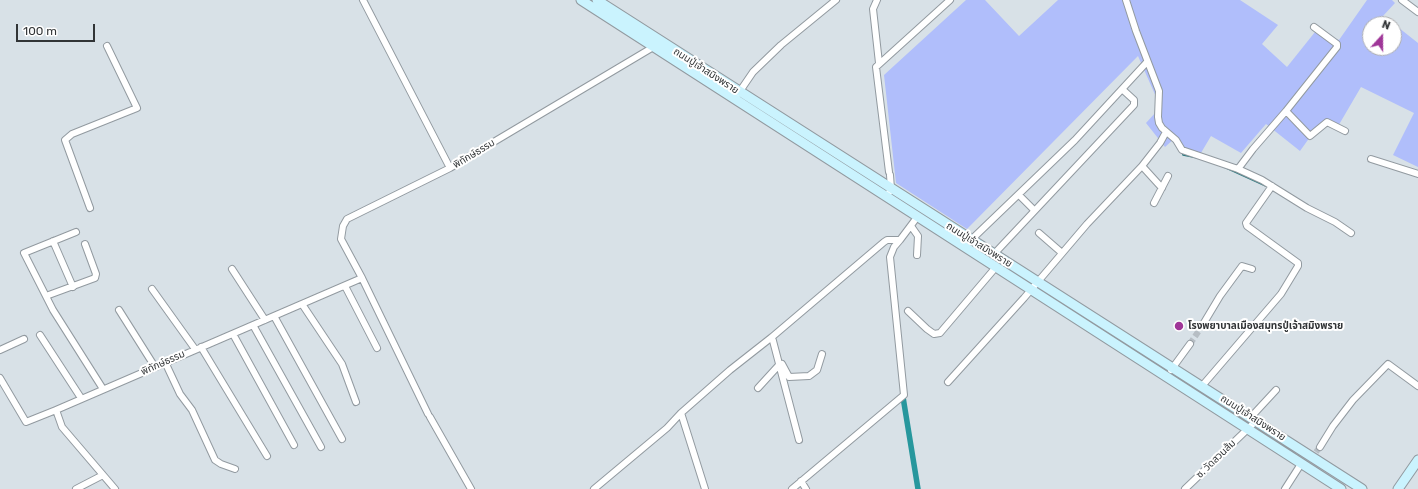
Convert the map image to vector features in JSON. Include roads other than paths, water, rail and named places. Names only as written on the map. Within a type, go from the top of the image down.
[{"type":"main road","name":"ถนนปู่เจ้าสมิงพราย","points":[[581,0],[653,47],[737,96],[889,193],[994,254],[1254,419],[1316,452],[1362,489]]},
{"type":"main road","name":"ถนนปู่เจ้าสมิงพราย","points":[[597,0],[662,42],[737,96]]},
{"type":"main road","name":"ถนนปู่เจ้าสมิงพราย","points":[[889,193],[918,216],[1341,489]]},
{"type":"main road","points":[[1398,489],[1418,460]]},
{"type":"street","points":[[363,0],[450,168]]},
{"type":"street","points":[[737,96],[753,72],[781,45],[836,0]]},
{"type":"street","points":[[877,0],[872,9],[879,64]]},
{"type":"street","points":[[889,193],[889,174],[875,72],[879,64],[950,0]]},
{"type":"street","points":[[1126,0],[1146,64],[1159,91],[1158,120],[1165,133],[1173,137],[1184,152],[1201,156],[1238,169],[1335,222],[1351,233]]},
{"type":"street","points":[[1402,0],[1418,12]]},
{"type":"street","points":[[1238,169],[1337,47],[1337,44],[1314,26]]},
{"type":"street","name":"พิทักษ์ธรรม","points":[[471,489],[429,415],[362,278],[341,239],[343,226],[347,219],[450,168],[662,42]]},
{"type":"street","points":[[90,208],[65,140],[72,134],[137,108],[107,46]]},
{"type":"street","points":[[971,240],[1075,140],[1146,64]]},
{"type":"street","points":[[994,254],[1134,105],[1134,100],[1122,89]]},
{"type":"street","points":[[1286,111],[1310,136],[1327,122],[1345,131]]},
{"type":"street","points":[[948,382],[1032,289],[1062,253],[1142,166],[1160,143],[1165,133]]},
{"type":"street","points":[[1371,159],[1418,174]]},
{"type":"street","points":[[1142,166],[1162,188]]},
{"type":"street","points":[[1154,203],[1168,176]]},
{"type":"street","points":[[1202,386],[1281,294],[1298,266],[1298,263],[1247,226],[1246,221],[1271,187]]},
{"type":"street","points":[[1018,195],[1034,210]]},
{"type":"street","points":[[792,489],[904,396],[890,256],[894,247],[918,216]]},
{"type":"street","points":[[911,226],[918,236],[917,255]]},
{"type":"street","points":[[76,232],[24,253],[53,310],[59,317],[103,389]]},
{"type":"street","points":[[1039,233],[1062,253]]},
{"type":"street","points":[[594,489],[667,428],[681,413],[730,370],[772,337],[884,242],[888,240],[900,240]]},
{"type":"street","points":[[53,241],[73,287]]},
{"type":"street","points":[[46,296],[73,287],[96,276],[85,244]]},
{"type":"street","points":[[908,310],[927,330],[934,334],[940,333],[996,266]]},
{"type":"street","points":[[1202,326],[1220,296],[1242,266],[1252,269]]},
{"type":"street","points":[[232,269],[265,320]]},
{"type":"street","name":"พิทักษ์ธรรม","points":[[0,378],[26,422],[362,278]]},
{"type":"street","points":[[345,286],[377,348]]},
{"type":"street","points":[[152,289],[198,348],[267,456]]},
{"type":"street","points":[[302,304],[342,364],[356,402]]},
{"type":"street","points":[[119,310],[155,367]]},
{"type":"street","points":[[274,316],[342,439]]},
{"type":"street","points":[[253,325],[321,447]]},
{"type":"street","points":[[233,334],[294,445]]},
{"type":"street","points":[[40,335],[81,398]]},
{"type":"street","points":[[772,337],[799,440]]},
{"type":"street","points":[[0,350],[24,339]]},
{"type":"street","points":[[1167,376],[1190,344]]},
{"type":"street","points":[[776,353],[780,358],[787,376],[793,378],[814,374],[822,354]]},
{"type":"street","points":[[165,362],[180,394],[192,410],[215,460],[220,464],[235,469]]},
{"type":"street","points":[[1316,452],[1352,400],[1388,364],[1418,386]]},
{"type":"street","points":[[758,388],[779,365]]},
{"type":"street","name":"ซ. วัดสวนส้ม","points":[[1185,489],[1247,429],[1276,390]]},
{"type":"street","points":[[56,410],[62,427],[113,488]]},
{"type":"street","points":[[681,413],[705,489]]},
{"type":"street","points":[[1285,489],[1301,464]]},
{"type":"street","points":[[76,489],[103,475]]},
{"type":"street","points":[[801,481],[806,489]]},
{"type":"waterway","points":[[1182,152],[1183,155],[1198,158]]},
{"type":"waterway","points":[[1224,167],[1268,187]]},
{"type":"waterway","points":[[903,397],[918,489]]},
{"type":"tunnel","points":[[1190,344],[1202,326]]},
{"type":"tunnel","points":[[1316,452],[1320,447]]},
{"type":"place","name":"โรงพยาบาลเมืองสมุทรปู่เจ้าสมิงพราย","points":[[1179,326]]}]
